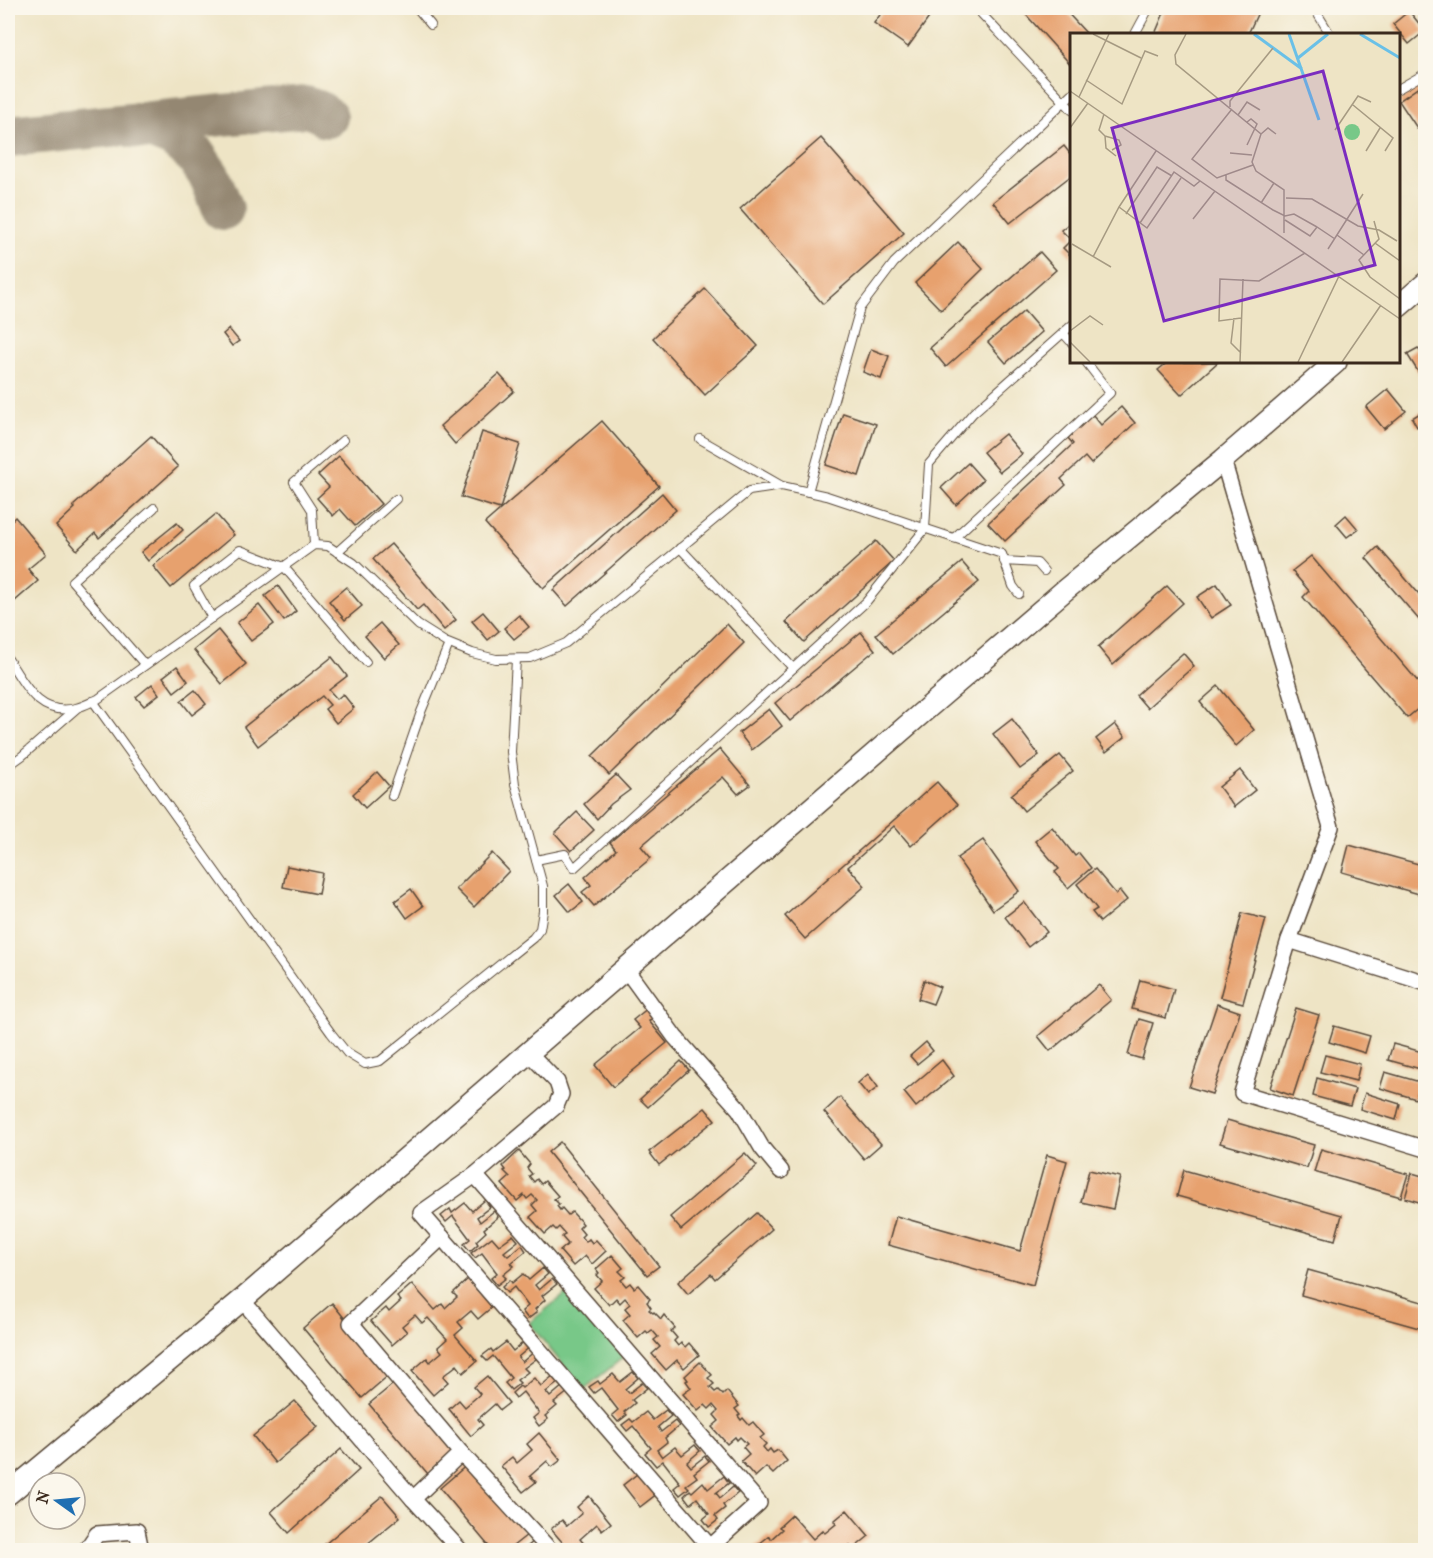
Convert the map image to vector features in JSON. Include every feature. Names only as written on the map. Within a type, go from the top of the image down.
[{"type":"street","points":[[1400,305],[1425,283]]},
{"type":"street","points":[[8,1494],[242,1300],[1065,590],[1223,460],[1335,363]]},
{"type":"street","points":[[1223,460],[1331,827],[1288,940],[1242,1094],[1425,1149]]},
{"type":"street","points":[[1288,940],[1425,983]]},
{"type":"street","points":[[626,968],[675,1037],[739,1109],[762,1148],[781,1171]]},
{"type":"street","points":[[475,1175],[759,1503],[709,1549],[421,1213],[475,1175],[556,1106],[561,1094],[557,1082],[528,1052]]},
{"type":"street","points":[[442,1237],[351,1323],[461,1453],[550,1551]]},
{"type":"street","points":[[242,1300],[460,1551]]},
{"type":"street","points":[[413,1499],[461,1453]]},
{"type":"street","points":[[86,1551],[97,1534],[137,1532],[141,1551]]},
{"type":"lane","points":[[417,8],[431,25]]},
{"type":"lane","points":[[976,8],[1070,109]]},
{"type":"lane","points":[[1136,33],[1149,8]]},
{"type":"lane","points":[[1314,8],[1329,33]]},
{"type":"lane","points":[[1400,88],[1425,73]]},
{"type":"lane","points":[[808,492],[860,308],[894,263],[1070,95]]},
{"type":"lane","points":[[536,860],[565,854],[574,868],[866,602],[926,529],[929,464],[973,413],[1070,326]]},
{"type":"lane","points":[[1063,333],[1070,342]]},
{"type":"lane","points":[[954,538],[1110,393],[1087,363]]},
{"type":"lane","points":[[700,439],[782,486],[827,496],[1002,554],[1013,586],[1019,594]]},
{"type":"lane","points":[[314,545],[312,510],[294,482],[343,440]]},
{"type":"lane","points":[[8,660],[33,696],[48,707],[62,710],[77,708],[93,701],[314,545],[328,546],[354,563],[418,625],[449,644],[496,659],[530,658],[566,643],[749,491],[782,486]]},
{"type":"lane","points":[[338,552],[396,499]]},
{"type":"lane","points":[[145,665],[72,581],[153,508]]},
{"type":"lane","points":[[680,548],[793,668]]},
{"type":"lane","points":[[212,618],[194,586],[240,550],[284,567],[366,662]]},
{"type":"lane","points":[[1004,561],[1037,563],[1044,571]]},
{"type":"lane","points":[[392,796],[421,712],[449,644]]},
{"type":"lane","points":[[93,701],[331,1033],[347,1053],[365,1064],[380,1061],[540,930],[543,886],[515,784],[510,752],[516,659]]},
{"type":"lane","points":[[8,766],[77,708]]},
{"type":"green space","points":[[571,1289],[625,1356],[583,1390],[529,1323]]},
{"type":"building","points":[[885,8],[936,8],[908,47],[874,23]]},
{"type":"building","points":[[1020,8],[1063,8],[1086,33],[1070,33],[1070,64]]},
{"type":"building","points":[[1166,8],[1260,8],[1248,33],[1155,33]]},
{"type":"building","points":[[1409,11],[1425,31],[1409,44],[1393,24]]},
{"type":"building","points":[[1426,82],[1426,123],[1417,128],[1400,100]]},
{"type":"building","points":[[821,138],[904,233],[823,304],[740,209]]},
{"type":"building","points":[[1064,146],[1070,154],[1070,177],[1010,223],[993,202]]},
{"type":"building","points":[[1070,223],[1070,239],[1061,230]]},
{"type":"building","points":[[1070,241],[1070,255],[1063,248]]},
{"type":"building","points":[[958,242],[983,269],[941,310],[915,283]]},
{"type":"building","points":[[1040,252],[1056,270],[946,367],[930,348]]},
{"type":"building","points":[[705,289],[758,346],[705,395],[653,338]]},
{"type":"building","points":[[1024,311],[1042,332],[1006,363],[988,342]]},
{"type":"building","points":[[229,329],[239,341],[232,346],[223,334]]},
{"type":"building","points":[[1418,348],[1426,360],[1426,376],[1422,378],[1407,354]]},
{"type":"building","points":[[871,349],[889,356],[881,379],[863,372]]},
{"type":"building","points":[[1167,363],[1217,363],[1181,395],[1158,370]]},
{"type":"building","points":[[499,374],[514,391],[455,444],[440,426]]},
{"type":"building","points":[[1388,389],[1406,411],[1384,429],[1366,407]]},
{"type":"building","points":[[1121,407],[1135,423],[1091,464],[1085,457],[1061,479],[1066,485],[1005,541],[988,523],[1073,444],[1068,438],[1093,415],[1101,425]]},
{"type":"building","points":[[1425,410],[1426,422],[1417,427],[1412,418]]},
{"type":"building","points":[[843,413],[876,424],[859,476],[826,465]]},
{"type":"building","points":[[602,421],[659,486],[543,588],[485,523]]},
{"type":"building","points":[[482,432],[520,444],[500,509],[461,497]]},
{"type":"building","points":[[1005,434],[1022,454],[1000,472],[983,452]]},
{"type":"building","points":[[151,436],[178,467],[99,538],[95,533],[77,550],[56,526],[75,508],[73,506]]},
{"type":"building","points":[[339,456],[381,504],[355,526],[340,509],[333,516],[317,498],[329,487],[318,475]]},
{"type":"building","points":[[968,463],[983,480],[956,505],[941,488]]},
{"type":"building","points":[[662,493],[676,510],[567,606],[553,590]]},
{"type":"building","points":[[216,514],[234,535],[171,588],[153,566]]},
{"type":"building","points":[[1346,515],[1358,529],[1347,537],[1336,524]]},
{"type":"building","points":[[15,517],[46,554],[28,569],[38,581],[8,607],[8,524]]},
{"type":"building","points":[[177,523],[183,530],[148,561],[141,552]]},
{"type":"building","points":[[876,541],[894,561],[804,642],[786,622]]},
{"type":"building","points":[[391,544],[456,620],[444,630],[423,605],[417,610],[373,559]]},
{"type":"building","points":[[1378,547],[1426,602],[1426,628],[1366,558]]},
{"type":"building","points":[[1311,556],[1426,691],[1426,702],[1407,718],[1303,597],[1309,591],[1292,571]]},
{"type":"building","points":[[962,562],[979,582],[893,654],[876,634]]},
{"type":"building","points":[[1217,584],[1231,605],[1211,618],[1197,597]]},
{"type":"building","points":[[278,586],[296,611],[284,621],[265,596]]},
{"type":"building","points":[[1167,586],[1183,603],[1113,665],[1098,647]]},
{"type":"building","points":[[346,587],[362,606],[345,620],[329,601]]},
{"type":"building","points":[[259,605],[274,624],[251,641],[237,623]]},
{"type":"building","points":[[483,612],[499,631],[488,640],[472,621]]},
{"type":"building","points":[[519,615],[529,627],[514,639],[504,628]]},
{"type":"building","points":[[380,623],[399,645],[384,658],[365,636]]},
{"type":"building","points":[[727,624],[744,643],[609,775],[592,756]]},
{"type":"building","points":[[218,630],[246,664],[222,684],[194,650]]},
{"type":"building","points":[[861,632],[875,650],[790,721],[775,703]]},
{"type":"building","points":[[1183,653],[1194,666],[1147,708],[1136,695]]},
{"type":"building","points":[[332,657],[347,676],[329,690],[337,699],[343,694],[354,708],[336,723],[325,709],[330,705],[322,696],[258,746],[244,727]]},
{"type":"building","points":[[177,666],[188,681],[174,692],[163,677]]},
{"type":"building","points":[[152,684],[159,694],[144,706],[136,697]]},
{"type":"building","points":[[1218,686],[1254,730],[1236,746],[1200,702]]},
{"type":"building","points":[[195,690],[206,704],[192,715],[181,701]]},
{"type":"building","points":[[769,709],[782,726],[752,750],[739,733]]},
{"type":"building","points":[[1012,719],[1039,755],[1020,769],[993,734]]},
{"type":"building","points":[[1115,724],[1125,737],[1106,752],[1096,739]]},
{"type":"building","points":[[720,749],[750,785],[738,794],[723,777],[641,846],[651,858],[594,906],[582,892],[591,885],[585,877],[616,850],[610,842]]},
{"type":"building","points":[[1060,755],[1073,771],[1024,811],[1011,795]]},
{"type":"building","points":[[1240,770],[1255,790],[1234,807],[1219,787]]},
{"type":"building","points":[[377,772],[389,786],[365,808],[353,794]]},
{"type":"building","points":[[616,775],[630,790],[611,804],[597,819],[584,804]]},
{"type":"building","points":[[937,782],[957,805],[911,846],[894,826],[848,867],[865,886],[805,939],[785,916]]},
{"type":"building","points":[[577,812],[594,830],[571,851],[555,833]]},
{"type":"building","points":[[1052,827],[1075,856],[1079,853],[1091,868],[1068,888],[1055,872],[1059,869],[1035,841]]},
{"type":"building","points":[[983,840],[1019,891],[993,910],[957,858]]},
{"type":"building","points":[[1349,845],[1426,866],[1426,896],[1342,872]]},
{"type":"building","points":[[492,853],[509,871],[474,907],[456,889]]},
{"type":"building","points":[[287,866],[322,873],[318,894],[283,887]]},
{"type":"building","points":[[1095,869],[1116,894],[1120,891],[1127,900],[1100,922],[1092,912],[1097,909],[1077,884]]},
{"type":"building","points":[[569,884],[583,902],[570,912],[556,895]]},
{"type":"building","points":[[411,889],[423,906],[407,918],[395,901]]},
{"type":"building","points":[[1024,902],[1047,932],[1028,947],[1005,917]]},
{"type":"building","points":[[1242,913],[1266,919],[1243,1003],[1220,997]]},
{"type":"building","points":[[924,980],[940,987],[933,1004],[918,999]]},
{"type":"building","points":[[1140,980],[1174,989],[1166,1018],[1132,1009]]},
{"type":"building","points":[[1099,985],[1111,1000],[1050,1051],[1038,1036]]},
{"type":"building","points":[[1217,1004],[1240,1012],[1212,1094],[1189,1087]]},
{"type":"building","points":[[648,1008],[655,1016],[649,1021],[667,1043],[613,1087],[595,1065],[640,1028],[633,1020]]},
{"type":"building","points":[[1296,1008],[1319,1015],[1293,1096],[1270,1088]]},
{"type":"building","points":[[1139,1019],[1153,1023],[1142,1059],[1128,1055]]},
{"type":"building","points":[[1334,1026],[1370,1036],[1365,1053],[1329,1042]]},
{"type":"building","points":[[926,1042],[933,1051],[917,1064],[910,1056]]},
{"type":"building","points":[[1393,1044],[1426,1053],[1424,1070],[1388,1060]]},
{"type":"building","points":[[1325,1055],[1360,1064],[1356,1081],[1320,1072]]},
{"type":"building","points":[[942,1060],[954,1076],[916,1107],[904,1092]]},
{"type":"building","points":[[681,1061],[689,1070],[648,1107],[640,1099]]},
{"type":"building","points":[[1385,1072],[1420,1082],[1416,1099],[1380,1088]]},
{"type":"building","points":[[868,1074],[878,1087],[868,1095],[858,1083]]},
{"type":"building","points":[[1317,1078],[1355,1089],[1350,1106],[1313,1096]]},
{"type":"building","points":[[1365,1093],[1400,1104],[1396,1120],[1360,1109]]},
{"type":"building","points":[[840,1097],[881,1144],[864,1159],[824,1112]]},
{"type":"building","points":[[705,1108],[715,1120],[659,1165],[649,1152]]},
{"type":"building","points":[[1227,1120],[1314,1145],[1307,1168],[1220,1143]]},
{"type":"building","points":[[560,1142],[659,1266],[647,1275],[548,1152]]},
{"type":"building","points":[[1321,1149],[1408,1174],[1401,1197],[1314,1172]]},
{"type":"building","points":[[519,1151],[530,1164],[527,1168],[534,1182],[537,1179],[541,1184],[545,1181],[558,1196],[554,1199],[559,1204],[557,1206],[560,1210],[562,1208],[568,1215],[572,1212],[583,1224],[579,1228],[584,1234],[581,1237],[586,1242],[589,1239],[592,1243],[596,1240],[606,1251],[592,1264],[585,1256],[573,1266],[560,1251],[568,1244],[562,1237],[565,1234],[559,1227],[556,1230],[553,1227],[545,1234],[530,1217],[537,1211],[532,1205],[537,1200],[532,1195],[527,1199],[524,1195],[517,1201],[502,1184],[510,1177],[504,1171],[506,1170],[503,1166]]},
{"type":"building","points":[[745,1153],[757,1166],[681,1230],[670,1217]]},
{"type":"building","points":[[1047,1155],[1067,1161],[1033,1285],[888,1245],[896,1216],[1020,1251]]},
{"type":"building","points":[[1089,1170],[1120,1177],[1113,1209],[1081,1202]]},
{"type":"building","points":[[1184,1170],[1342,1215],[1335,1240],[1177,1196]]},
{"type":"building","points":[[1412,1173],[1426,1177],[1426,1204],[1405,1198]]},
{"type":"building","points":[[485,1200],[490,1207],[477,1217],[480,1222],[494,1211],[498,1217],[484,1229],[486,1232],[476,1241],[478,1244],[470,1251],[464,1244],[470,1239],[453,1216],[446,1222],[441,1216],[450,1209],[452,1213],[465,1203],[472,1211]]},
{"type":"building","points":[[757,1213],[772,1229],[715,1279],[711,1274],[688,1294],[678,1282]]},
{"type":"building","points":[[513,1235],[518,1241],[504,1252],[508,1256],[522,1245],[526,1251],[511,1263],[514,1266],[503,1275],[506,1278],[497,1285],[491,1278],[497,1273],[482,1253],[475,1258],[471,1253],[492,1237],[499,1245]]},
{"type":"building","points":[[612,1255],[623,1268],[619,1271],[625,1277],[621,1280],[626,1286],[630,1283],[634,1288],[638,1285],[650,1299],[647,1302],[651,1308],[649,1310],[661,1319],[664,1315],[675,1328],[671,1331],[677,1338],[674,1341],[678,1346],[681,1343],[685,1347],[689,1343],[699,1355],[684,1368],[677,1360],[666,1370],[652,1354],[660,1347],[654,1340],[658,1337],[652,1330],[648,1333],[646,1331],[638,1338],[623,1320],[630,1314],[625,1308],[630,1304],[625,1298],[620,1303],[616,1298],[609,1305],[594,1288],[602,1281],[596,1269]]},
{"type":"building","points":[[543,1268],[548,1274],[535,1285],[539,1290],[552,1279],[557,1284],[542,1296],[545,1300],[535,1309],[537,1312],[528,1319],[522,1311],[528,1306],[514,1287],[507,1293],[502,1287],[510,1280],[512,1283],[523,1274],[529,1280]]},
{"type":"building","points":[[1308,1270],[1426,1303],[1426,1330],[1301,1295]]},
{"type":"building","points":[[468,1279],[492,1307],[478,1319],[471,1311],[458,1322],[463,1328],[455,1335],[477,1361],[463,1373],[457,1365],[443,1376],[448,1382],[433,1395],[412,1371],[427,1358],[430,1362],[442,1352],[438,1347],[447,1339],[428,1318],[422,1323],[415,1315],[402,1326],[407,1332],[392,1345],[371,1321],[386,1308],[389,1312],[401,1301],[397,1297],[412,1284],[435,1310],[442,1304],[445,1308],[457,1297],[453,1293]]},
{"type":"building","points":[[332,1303],[390,1374],[362,1398],[303,1328]]},
{"type":"building","points":[[526,1340],[531,1346],[518,1357],[522,1362],[535,1351],[540,1356],[524,1368],[528,1372],[517,1380],[520,1383],[511,1390],[505,1383],[511,1378],[493,1356],[487,1361],[482,1356],[491,1349],[493,1352],[506,1342],[513,1351]]},
{"type":"building","points":[[700,1362],[712,1375],[708,1378],[714,1384],[710,1387],[723,1395],[727,1391],[739,1406],[735,1409],[741,1420],[743,1418],[749,1425],[753,1422],[764,1435],[760,1438],[766,1444],[763,1447],[767,1452],[770,1449],[773,1453],[778,1450],[787,1461],[773,1474],[766,1467],[755,1477],[741,1461],[749,1454],[743,1447],[747,1444],[740,1437],[737,1440],[735,1437],[727,1444],[712,1427],[719,1421],[714,1415],[718,1411],[713,1405],[709,1409],[705,1405],[698,1411],[683,1394],[691,1388],[685,1376]]},
{"type":"building","points":[[633,1372],[638,1378],[625,1389],[629,1393],[642,1383],[647,1388],[632,1400],[635,1403],[624,1412],[627,1415],[618,1422],[612,1415],[618,1410],[601,1388],[594,1393],[589,1387],[598,1381],[600,1384],[613,1374],[620,1382]]},
{"type":"building","points":[[554,1375],[559,1382],[546,1392],[550,1397],[563,1386],[568,1392],[554,1403],[557,1406],[545,1416],[548,1419],[539,1426],[533,1418],[539,1413],[523,1392],[516,1398],[512,1393],[534,1378],[541,1386]]},
{"type":"building","points":[[487,1376],[509,1403],[500,1410],[495,1404],[478,1419],[483,1425],[471,1436],[449,1409],[459,1400],[465,1407],[480,1394],[474,1387]]},
{"type":"building","points":[[398,1380],[456,1450],[428,1474],[369,1404]]},
{"type":"building","points":[[295,1401],[318,1427],[275,1463],[253,1436]]},
{"type":"building","points":[[666,1410],[671,1416],[658,1427],[661,1432],[675,1421],[679,1426],[665,1438],[667,1442],[657,1450],[662,1457],[675,1447],[682,1455],[695,1445],[700,1451],[687,1462],[691,1467],[705,1456],[709,1461],[694,1473],[697,1477],[686,1485],[689,1488],[680,1495],[674,1488],[680,1483],[663,1461],[656,1466],[645,1453],[651,1448],[633,1426],[627,1431],[622,1425],[630,1419],[633,1422],[646,1412],[653,1420]]},
{"type":"building","points":[[539,1433],[561,1460],[552,1467],[547,1461],[530,1476],[536,1482],[523,1492],[501,1466],[512,1457],[517,1463],[532,1450],[527,1444]]},
{"type":"building","points":[[341,1449],[359,1470],[289,1533],[271,1512]]},
{"type":"building","points":[[468,1464],[527,1535],[508,1550],[492,1550],[440,1488]]},
{"type":"building","points":[[641,1471],[658,1493],[640,1507],[623,1485]]},
{"type":"building","points":[[724,1476],[729,1483],[716,1493],[720,1498],[733,1487],[738,1493],[723,1505],[725,1508],[715,1516],[718,1520],[709,1527],[703,1519],[709,1514],[697,1498],[690,1504],[684,1496],[703,1482],[708,1489]]},
{"type":"building","points":[[382,1496],[400,1517],[360,1550],[318,1550]]},
{"type":"building","points":[[589,1496],[611,1523],[602,1530],[597,1524],[580,1539],[585,1545],[579,1550],[569,1550],[551,1529],[562,1520],[567,1526],[582,1513],[577,1507]]},
{"type":"building","points":[[847,1510],[869,1536],[853,1549],[850,1546],[844,1550],[815,1550],[810,1545],[804,1550],[756,1550],[754,1548],[769,1536],[771,1539],[782,1529],[779,1527],[792,1515],[813,1539],[823,1530],[825,1533],[836,1524],[834,1521]]},
{"type":"building","points":[[533,1542],[540,1550],[523,1550]]},
{"type":"taxiway","points":[[8,136],[305,107],[327,117]]},
{"type":"taxiway","points":[[133,127],[153,129],[173,137],[195,155],[210,177],[223,209]]}]
